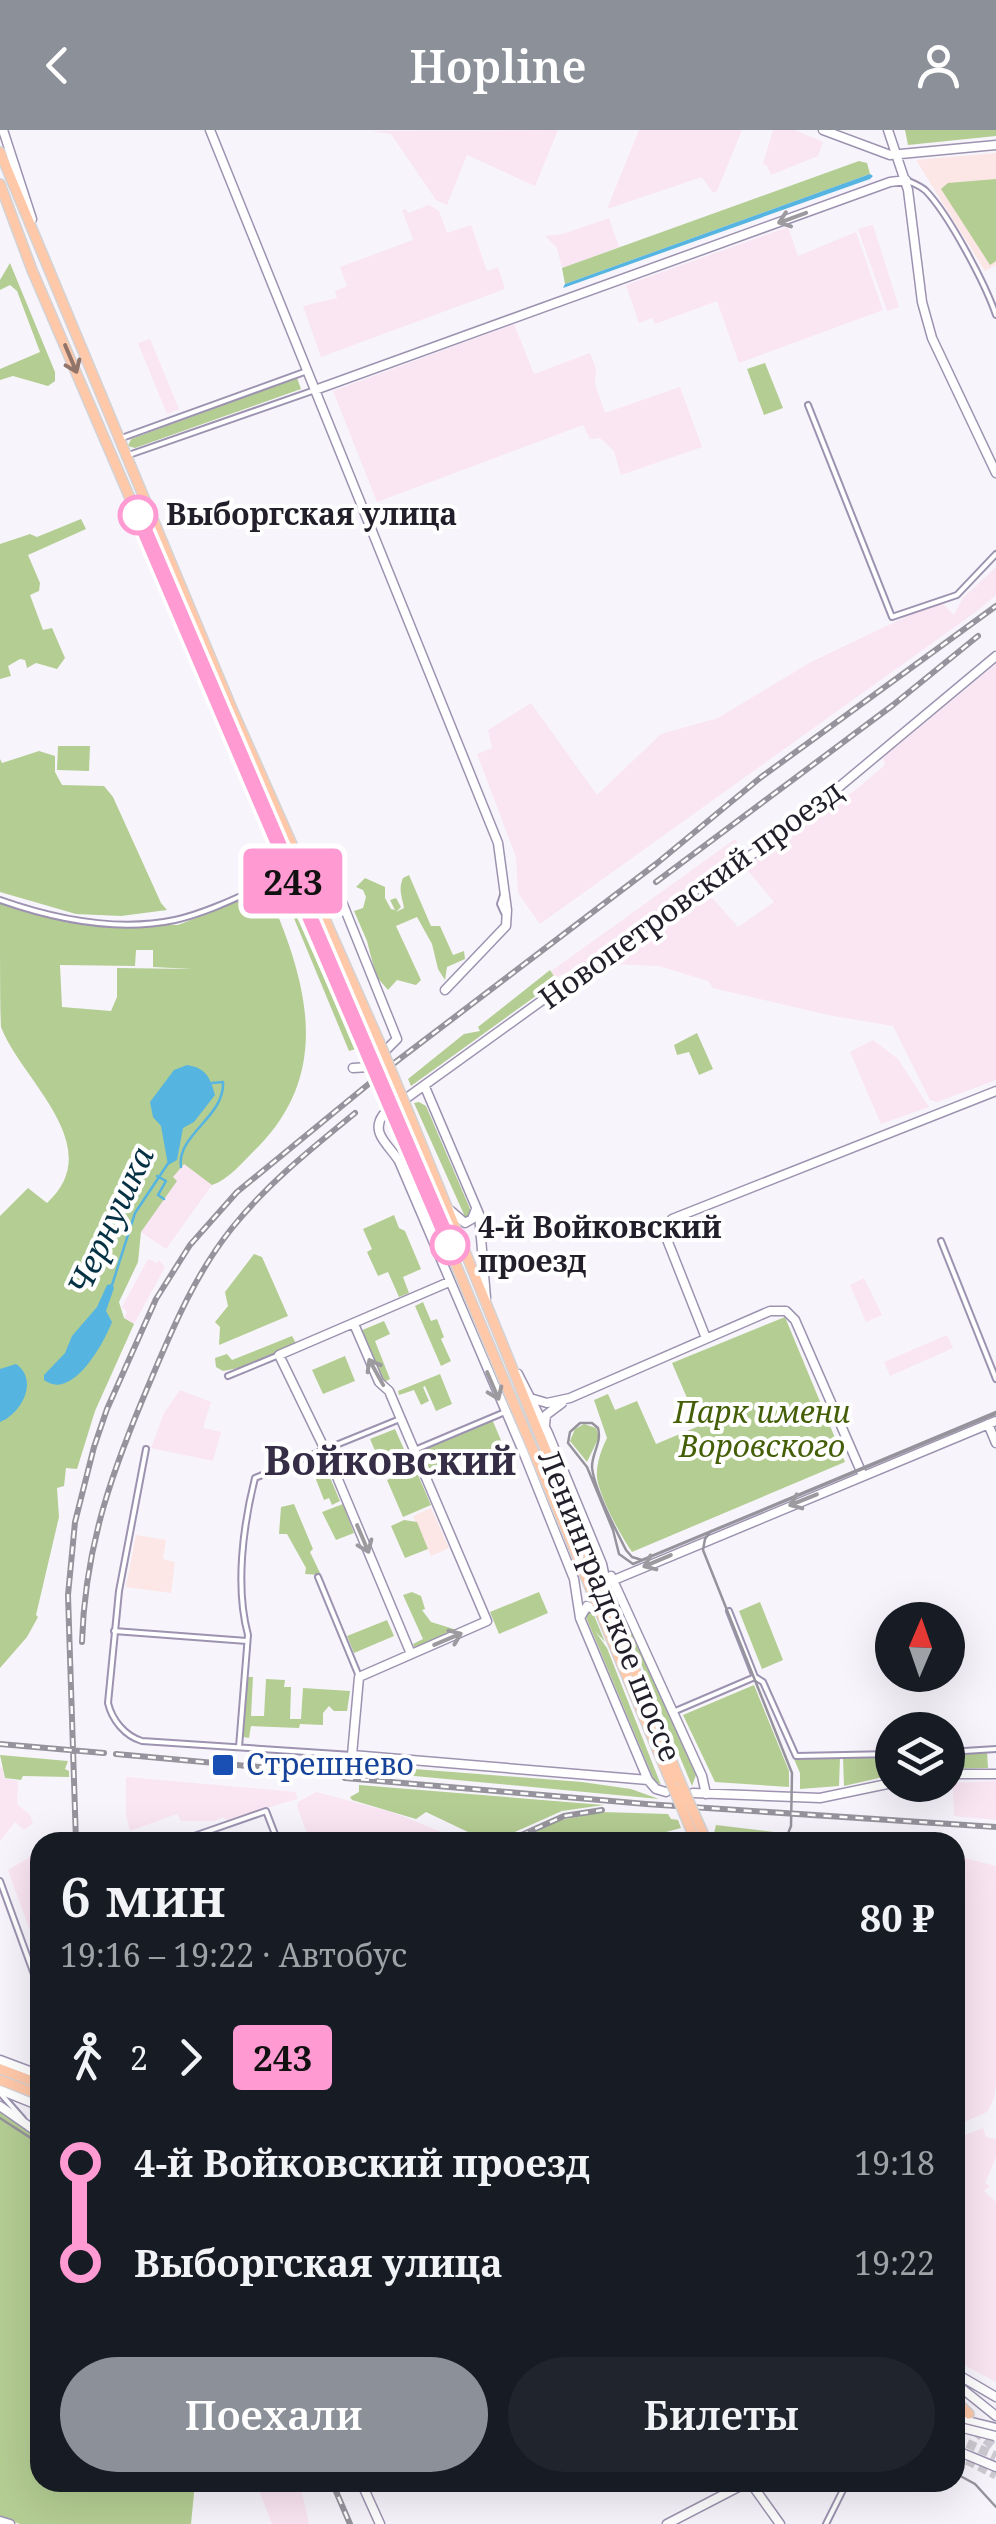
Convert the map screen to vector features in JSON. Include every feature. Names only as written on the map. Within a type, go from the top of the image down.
[{"type":"main road","name":"Ленинградское шоссе","points":[[0,152],[291,846],[451,1211],[611,1605],[674,1788],[700,1832]]},
{"type":"main road","name":"Ленинградское шоссе","points":[[0,184],[32,270],[367,1050],[692,1832]]},
{"type":"main road","points":[[0,2069],[30,2080]]},
{"type":"main road","points":[[0,2080],[30,2091]]},
{"type":"main road","points":[[965,2411],[968,2414]]},
{"type":"street","points":[[3,130],[46,266]]},
{"type":"street","points":[[210,130],[498,843],[508,915],[503,930],[444,990]]},
{"type":"street","points":[[823,130],[884,154],[996,145]]},
{"type":"street","points":[[888,130],[906,180],[924,311],[932,338],[996,473]]},
{"type":"street","points":[[126,456],[884,184],[906,180],[923,188],[934,201],[980,276],[996,315]]},
{"type":"street","points":[[0,197],[32,270]]},
{"type":"street","points":[[119,438],[307,371]]},
{"type":"street","points":[[808,405],[888,614],[892,617],[957,595],[996,554]]},
{"type":"street","name":"Новопетровский проезд","points":[[449,1271],[398,1161],[377,1127],[380,1117],[694,891],[778,838],[996,656]]},
{"type":"street","points":[[0,900],[70,920],[169,921],[193,915],[283,876],[278,846]]},
{"type":"street","points":[[291,846],[338,892],[397,1039],[368,1067],[353,1068]]},
{"type":"street","points":[[320,912],[318,896],[322,890],[338,892]]},
{"type":"street","points":[[424,1087],[481,1223],[488,1307]]},
{"type":"street","points":[[706,1338],[666,1237],[672,1218],[996,1091]]},
{"type":"street","points":[[451,1211],[465,1223],[474,1217],[476,1209]]},
{"type":"street","points":[[941,1241],[996,1379]]},
{"type":"street","points":[[452,1252],[449,1282],[574,1579],[579,1613],[648,1780],[656,1790],[674,1788]]},
{"type":"street","points":[[449,1271],[455,1296]]},
{"type":"street","points":[[228,1376],[449,1282]]},
{"type":"street","points":[[530,1398],[547,1404],[570,1398],[770,1311],[790,1312],[863,1476]]},
{"type":"street","points":[[462,1312],[491,1350]]},
{"type":"street","points":[[354,1324],[379,1382],[389,1391],[486,1623],[359,1677]]},
{"type":"street","points":[[505,1351],[548,1433],[602,1564],[611,1605]]},
{"type":"street","points":[[280,1355],[411,1654]]},
{"type":"street","points":[[548,1433],[546,1415],[570,1398]]},
{"type":"street","points":[[414,1450],[504,1412]]},
{"type":"street","points":[[239,1747],[247,1641],[243,1558],[255,1478],[400,1419]]},
{"type":"street","points":[[614,1580],[992,1422],[996,1443]]},
{"type":"street","points":[[146,1449],[114,1631],[108,1708],[119,1726],[136,1739],[648,1780]]},
{"type":"street","points":[[534,1482],[554,1503]]},
{"type":"street","points":[[579,1613],[580,1564]]},
{"type":"street","points":[[602,1564],[614,1580],[702,1776],[706,1794]]},
{"type":"street","points":[[318,1577],[359,1677],[352,1754]]},
{"type":"street","points":[[611,1605],[614,1594],[622,1599]]},
{"type":"street","points":[[579,1613],[587,1606],[600,1612]]},
{"type":"street","points":[[729,1611],[755,1676],[763,1682],[800,1757],[875,1755]]},
{"type":"street","points":[[114,1631],[247,1641]]},
{"type":"street","points":[[673,1712],[755,1676]]},
{"type":"street","points":[[965,1751],[994,1749]]},
{"type":"street","points":[[965,1774],[996,1774]]},
{"type":"street","points":[[693,1793],[820,1798],[875,1787]]},
{"type":"street","points":[[205,1832],[266,1810],[274,1832]]},
{"type":"street","points":[[0,1881],[30,1964]]},
{"type":"street","points":[[0,2060],[30,2070]]},
{"type":"street","points":[[0,2091],[30,2102]]},
{"type":"street","points":[[0,2091],[30,2124]]},
{"type":"street","points":[[0,2106],[30,2127]]},
{"type":"street","points":[[965,2379],[996,2397]]},
{"type":"street","points":[[965,2392],[996,2416]]},
{"type":"street","points":[[965,2420],[996,2428]]},
{"type":"street","points":[[965,2428],[996,2436]]},
{"type":"street","points":[[965,2454],[996,2467]]},
{"type":"street","points":[[366,2492],[380,2524]]},
{"type":"street","points":[[667,2524],[729,2492]]},
{"type":"street","points":[[756,2492],[780,2524]]},
{"type":"street","points":[[826,2524],[842,2492]]},
{"type":"street","points":[[0,2521],[10,2524]]},
{"type":"shaded area","points":[[558,130],[535,186],[467,155],[447,205],[436,200],[391,134],[371,131]]},
{"type":"shaded area","points":[[639,130],[742,130],[717,191],[713,193],[702,177],[607,209]]},
{"type":"shaded area","points":[[773,130],[795,130],[823,142],[818,156],[771,175],[763,164]]},
{"type":"shaded area","points":[[996,153],[996,265],[985,271],[916,160]]},
{"type":"shaded area","points":[[429,205],[439,211],[447,233],[471,225],[487,271],[498,267],[505,289],[321,357],[303,306],[337,298],[335,291],[347,286],[340,267],[413,240],[402,210],[408,213]]},
{"type":"shaded area","points":[[609,218],[619,247],[562,268],[557,248],[545,236]]},
{"type":"shaded area","points":[[873,225],[899,307],[887,311],[858,229]]},
{"type":"shaded area","points":[[788,227],[798,256],[856,232],[883,310],[739,363],[717,301],[655,324],[652,318],[639,323],[626,285]]},
{"type":"shaded area","points":[[514,324],[534,374],[590,353],[605,413],[680,387],[702,447],[621,475],[614,451],[600,438],[590,439],[583,425],[377,502],[333,391]]},
{"type":"shaded area","points":[[150,339],[179,409],[167,414],[138,343]]},
{"type":"shaded area","points":[[996,567],[996,595],[977,611],[540,924],[518,893],[516,857],[477,754],[492,748],[488,730],[531,703],[597,795],[661,734],[718,718],[811,662],[918,611],[942,603],[954,615],[963,598]]},
{"type":"shaded area","points":[[996,664],[996,1080],[937,1102],[930,1100],[893,1026],[713,988],[708,981],[659,966],[609,964],[708,893],[738,927],[774,902],[745,867],[853,792],[885,765],[883,758]]},
{"type":"shaded area","points":[[735,839],[741,848],[735,855],[582,965],[555,978],[550,972]]},
{"type":"shaded area","points":[[873,1040],[898,1059],[929,1107],[881,1124],[850,1052]]},
{"type":"shaded area","points":[[184,1163],[212,1185],[166,1249],[141,1232]]},
{"type":"shaded area","points":[[148,1259],[157,1263],[159,1260],[165,1267],[134,1324],[124,1318],[127,1312],[122,1307]]},
{"type":"shaded area","points":[[864,1278],[882,1315],[866,1322],[850,1285]]},
{"type":"shaded area","points":[[947,1335],[953,1348],[890,1376],[884,1362]]},
{"type":"shaded area","points":[[180,1390],[211,1402],[203,1428],[221,1432],[213,1461],[151,1448],[164,1413]]},
{"type":"shaded area","points":[[431,1508],[449,1548],[431,1556],[413,1516]]},
{"type":"shaded area","points":[[136,1535],[166,1540],[163,1559],[175,1562],[171,1593],[126,1587]]},
{"type":"shaded area","points":[[0,1767],[4,1778],[18,1781],[17,1804],[33,1823],[24,1830],[15,1822],[0,1841]]},
{"type":"shaded area","points":[[126,1777],[296,1792],[297,1799],[226,1820],[224,1817],[214,1821],[181,1821],[177,1814],[130,1831]]},
{"type":"shaded area","points":[[996,1781],[996,1820],[954,1816],[954,1802],[965,1802],[965,1782]]},
{"type":"shaded area","points":[[316,1792],[392,1812],[441,1832],[307,1832],[298,1802]]},
{"type":"shaded area","points":[[30,1857],[30,1931],[8,1870]]},
{"type":"shaded area","points":[[965,1858],[996,1866],[996,2083],[987,2112],[965,2122]]},
{"type":"shaded area","points":[[983,2128],[986,2137],[996,2139],[996,2157],[985,2183],[990,2186],[984,2191],[996,2202],[996,2382],[965,2365],[965,2135]]},
{"type":"shaded area","points":[[260,2492],[302,2492],[309,2524],[272,2524]]},
{"type":"green space","points":[[905,130],[996,130],[996,136],[908,145]]},
{"type":"green space","points":[[859,161],[867,163],[870,174],[565,284],[562,268]]},
{"type":"green space","points":[[996,179],[996,261],[990,265],[941,189],[948,183]]},
{"type":"green space","points":[[10,263],[55,372],[55,381],[48,386],[13,376],[0,380],[0,369],[40,352],[17,291],[10,285],[0,290],[0,280]]},
{"type":"green space","points":[[765,363],[783,408],[764,415],[747,369]]},
{"type":"green space","points":[[297,378],[301,389],[135,448],[128,446],[131,439]]},
{"type":"green space","points":[[81,519],[86,529],[28,555],[40,583],[39,591],[30,595],[43,630],[52,628],[65,658],[57,669],[36,663],[27,668],[25,660],[20,659],[8,666],[11,676],[0,679],[0,544],[30,534],[37,537]]},
{"type":"green space","points":[[58,746],[90,746],[89,771],[57,770]]},
{"type":"green space","points":[[39,751],[55,756],[55,772],[62,785],[104,786],[113,797],[167,910],[121,916],[76,914],[0,892],[0,759],[2,763]]},
{"type":"green space","points":[[409,875],[431,926],[440,926],[453,955],[464,951],[465,959],[447,967],[445,980],[417,917],[396,926],[421,980],[416,985],[397,980],[388,990],[376,976],[354,911],[363,908],[366,897],[356,887],[365,878],[385,887],[391,909],[395,910],[390,900],[396,898],[401,907],[396,912],[404,908],[401,886],[403,878]]},
{"type":"green space","points":[[267,890],[293,956],[301,990],[305,1055],[297,1087],[282,1117],[258,1147],[212,1185],[184,1164],[173,1177],[177,1181],[141,1232],[138,1262],[119,1302],[124,1318],[134,1324],[95,1411],[77,1469],[66,1468],[64,1486],[57,1488],[59,1517],[38,1617],[27,1637],[0,1668],[0,1216],[28,1188],[47,1203],[64,1181],[69,1159],[65,1136],[55,1114],[1,1027],[0,903],[69,923],[178,925]],"holes":[[[136,950],[153,950],[153,967],[192,969],[117,968],[117,997],[111,1011],[62,1007],[60,965],[135,966]]]},
{"type":"green space","points":[[291,911],[295,913],[356,1049],[349,1051]]},
{"type":"green space","points":[[550,970],[555,978],[547,988],[411,1086],[408,1079],[464,1034],[480,1031],[478,1027]]},
{"type":"green space","points":[[697,1033],[713,1069],[699,1075],[689,1052],[677,1055],[674,1045]]},
{"type":"green space","points":[[414,1103],[426,1106],[471,1211],[466,1219]]},
{"type":"green space","points":[[394,1215],[421,1269],[403,1277],[409,1293],[399,1297],[388,1272],[378,1276],[367,1252],[372,1249],[363,1229]]},
{"type":"green space","points":[[254,1254],[262,1257],[288,1316],[219,1345],[220,1327],[215,1322],[228,1306],[225,1292]]},
{"type":"green space","points":[[423,1302],[431,1321],[437,1319],[451,1361],[441,1366],[415,1306]]},
{"type":"green space","name":"Парк имени Воровского","points":[[785,1317],[845,1462],[632,1552],[597,1478],[607,1438],[594,1400],[608,1394],[615,1410],[637,1401],[656,1444],[699,1426],[672,1363]]},
{"type":"green space","points":[[384,1321],[390,1334],[375,1341],[390,1379],[382,1383],[360,1331]]},
{"type":"green space","points":[[292,1336],[297,1345],[244,1367],[223,1371],[216,1367],[215,1358],[227,1354],[232,1360]]},
{"type":"green space","points":[[345,1356],[355,1381],[323,1394],[312,1370]]},
{"type":"green space","points":[[440,1374],[452,1404],[436,1411],[425,1386],[429,1401],[421,1405],[414,1390],[399,1395],[398,1391]]},
{"type":"green space","points":[[492,1419],[508,1457],[487,1465],[479,1449],[426,1472],[417,1451]]},
{"type":"green space","points":[[584,1424],[596,1428],[599,1437],[587,1462],[570,1441],[575,1429]]},
{"type":"green space","points":[[395,1429],[411,1465],[386,1476],[370,1439]]},
{"type":"green space","points":[[320,1454],[340,1501],[332,1505],[329,1498],[324,1500],[308,1459]]},
{"type":"green space","points":[[415,1468],[431,1505],[403,1517],[387,1480]]},
{"type":"green space","points":[[294,1504],[321,1575],[305,1574],[306,1568],[287,1534],[279,1534],[281,1507]]},
{"type":"green space","points":[[343,1504],[354,1533],[336,1540],[322,1512]]},
{"type":"green space","points":[[404,1520],[417,1522],[428,1549],[405,1558],[391,1526]]},
{"type":"green space","points":[[412,1592],[421,1596],[425,1609],[422,1610],[431,1622],[457,1630],[415,1648],[413,1644],[423,1639],[403,1595]]},
{"type":"green space","points":[[539,1592],[548,1613],[499,1634],[490,1612]]},
{"type":"green space","points":[[760,1602],[783,1660],[762,1669],[739,1611]]},
{"type":"green space","points":[[617,1606],[696,1775],[692,1786]]},
{"type":"green space","points":[[587,1610],[593,1613],[605,1642],[595,1631],[607,1648],[661,1785],[654,1780],[586,1617]]},
{"type":"green space","points":[[387,1620],[394,1636],[354,1653],[347,1636]]},
{"type":"green space","points":[[247,1677],[253,1677],[251,1716],[264,1716],[266,1679],[285,1680],[284,1687],[291,1687],[290,1719],[301,1719],[303,1688],[350,1691],[347,1711],[334,1711],[329,1706],[323,1713],[323,1725],[251,1726],[249,1738],[243,1737]]},
{"type":"green space","points":[[754,1685],[789,1771],[789,1787],[715,1782],[683,1715]]},
{"type":"green space","points":[[987,1751],[988,1768],[965,1769],[965,1752]]},
{"type":"green space","points":[[0,1755],[68,1761],[65,1769],[69,1777],[5,1778]]},
{"type":"green space","points":[[875,1756],[875,1779],[844,1786],[843,1757]]},
{"type":"green space","points":[[840,1758],[839,1786],[800,1789],[800,1773],[794,1759]]},
{"type":"green space","points":[[376,1766],[582,1782],[631,1789],[659,1799],[393,1774],[379,1772]]},
{"type":"green space","points":[[359,1785],[604,1805],[562,1811],[515,1832],[468,1832],[426,1812],[416,1819],[352,1800],[350,1797],[359,1792]]},
{"type":"green space","points":[[602,1812],[668,1814],[678,1820],[681,1828],[666,1832],[535,1832],[561,1820]]},
{"type":"green space","points":[[716,1825],[774,1832],[714,1832]]},
{"type":"green space","points":[[0,2112],[30,2132],[30,2492],[194,2492],[191,2524],[20,2524],[0,2517]]},
{"type":"water","points":[[870,174],[870,179],[563,288],[565,284]]},
{"type":"water","points":[[187,1065],[206,1074],[215,1095],[194,1122],[183,1128],[177,1160],[168,1165],[161,1126],[153,1117],[150,1102],[174,1070]]},
{"type":"water","points":[[112,1284],[106,1311],[112,1322],[94,1356],[65,1383],[44,1380],[44,1375],[65,1353],[72,1336],[97,1307],[107,1285]]},
{"type":"water","points":[[16,1364],[26,1379],[25,1396],[15,1411],[0,1422],[0,1369]]},
{"type":"waterway","points":[[181,1167],[186,1145],[222,1094],[223,1082],[212,1083]]},
{"type":"waterway","name":"Чернушка","points":[[112,1285],[135,1213],[169,1162]]},
{"type":"waterway","points":[[157,1176],[166,1181],[158,1195],[164,1199]]},
{"type":"tunnel","points":[[975,2431],[996,2448]]},
{"type":"tunnel","points":[[965,2442],[996,2456]]},
{"type":"tunnel","points":[[965,2459],[996,2475]]},
{"type":"tram line","points":[[996,1412],[642,1560],[626,1550],[597,1486],[592,1467],[598,1428],[592,1423],[580,1423],[570,1432],[568,1443],[587,1467],[619,1554],[633,1564],[996,1414]]},
{"type":"tram line","points":[[711,1531],[703,1550],[792,1773],[789,1832]]},
{"type":"tram line","points":[[0,2118],[30,2138]]},
{"type":"tram line","points":[[965,2478],[996,2507]]},
{"type":"railway","points":[[76,1832],[68,1595],[75,1522],[107,1409],[156,1299],[190,1245],[237,1192],[393,1064],[656,864],[760,778],[996,606]]},
{"type":"railway","points":[[656,882],[893,705],[978,636]]},
{"type":"railway","points":[[82,1642],[89,1571],[104,1506],[138,1410],[187,1300],[219,1245],[246,1212],[355,1113]]},
{"type":"railway","points":[[0,1744],[104,1753]]},
{"type":"railway","points":[[116,1754],[335,1774]]},
{"type":"railway","points":[[345,1778],[646,1804],[996,1827]]},
{"type":"railway","points":[[528,1832],[564,1816],[602,1810]]},
{"type":"railway","points":[[336,2492],[350,2524]]},
{"type":"bus line","name":"243","points":[[138,515],[450,1245]]},
{"type":"place","name":"Выборгская улица","points":[[138,515]]},
{"type":"place","name":"4-й Войковский проезд","points":[[450,1245]]},
{"type":"place","name":"Стрешнево","points":[[223,1765]]},
{"type":"district","name":"Войковский","points":[[390,1461]]}]
